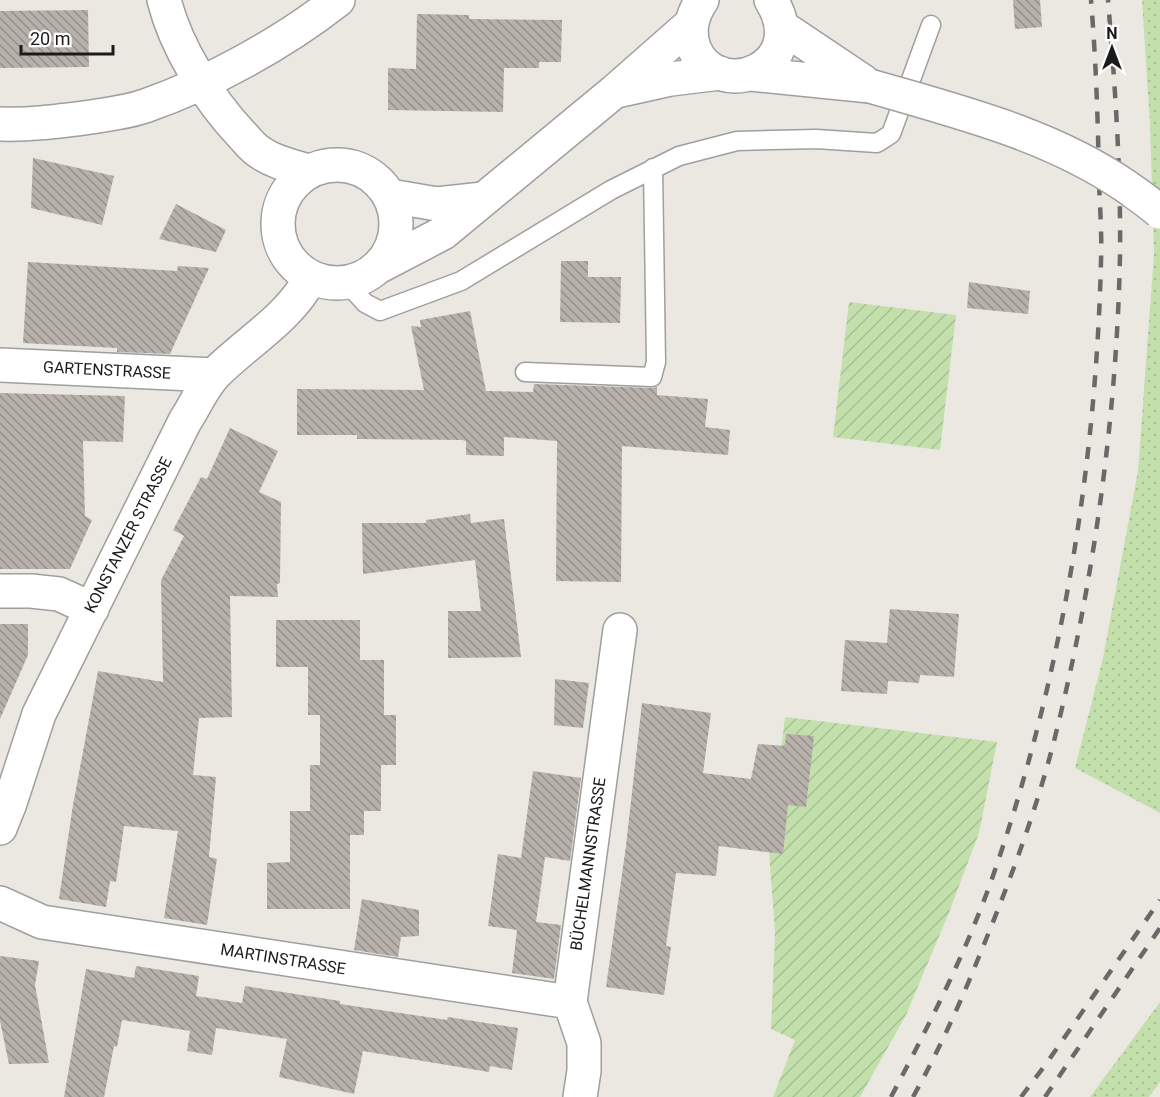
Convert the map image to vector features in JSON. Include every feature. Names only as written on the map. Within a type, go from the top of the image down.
[{"type":"street","points":[[164,0],[169,21],[222,114],[256,150],[277,162],[309,171]]},
{"type":"street","points":[[0,124],[34,125],[122,112],[145,106],[202,82],[255,54],[319,15],[338,0]]},
{"type":"street","points":[[696,12],[692,40],[697,54],[707,66],[736,74],[764,67],[775,56],[781,42],[778,10]]},
{"type":"street","points":[[778,10],[870,86]]},
{"type":"street","points":[[380,266],[391,250],[397,232],[396,213],[390,196],[379,180],[363,170],[346,164],[327,165],[309,171],[294,182],[283,197],[278,215],[278,234],[284,251],[296,267],[310,277],[329,283],[347,283],[365,277],[380,266],[443,233],[615,92],[696,12]]},
{"type":"street","points":[[615,92],[671,79],[736,74],[870,86],[974,116],[1062,148],[1108,174],[1160,212]]},
{"type":"street","points":[[256,150],[261,176],[278,215]]},
{"type":"street","points":[[390,196],[437,204],[483,199]]},
{"type":"street","name":"KONSTANZER STRASSE","points":[[0,828],[39,714],[185,421],[214,375],[283,314],[303,293],[310,277]]},
{"type":"street","name":"GARTENSTRASSE","points":[[0,365],[214,375]]},
{"type":"street","points":[[0,591],[59,594],[92,609]]},
{"type":"street","name":"BÜCHELMANNSTRASSE","points":[[580,1097],[584,1071],[584,1043],[570,1002],[620,630]]},
{"type":"street","name":"MARTINSTRASSE","points":[[0,903],[42,922],[570,1002]]},
{"type":"lane","points":[[347,283],[366,303],[380,311],[461,281],[611,190],[679,156],[737,141],[816,139],[878,142],[891,134],[931,25]]},
{"type":"lane","points":[[525,372],[652,377],[656,362],[653,168]]},
{"type":"green space","points":[[1142,0],[1160,0],[1160,813],[1075,768],[1103,658],[1138,471],[1154,254],[1150,124]]},
{"type":"green space","points":[[849,302],[956,315],[940,450],[833,437]]},
{"type":"green space","points":[[785,717],[997,742],[979,833],[948,915],[906,1015],[860,1097],[773,1097],[795,1040],[771,1029],[775,932],[769,853]]},
{"type":"green space","points":[[1160,1002],[1160,1082],[1149,1097],[1090,1097]]},
{"type":"building","points":[[1013,0],[1040,0],[1042,27],[1015,29]]},
{"type":"building","points":[[88,10],[89,67],[0,68],[0,11]]},
{"type":"building","points":[[417,14],[469,15],[469,19],[562,20],[561,62],[539,62],[539,68],[504,68],[503,112],[388,110],[388,68],[416,69]]},
{"type":"building","points":[[33,158],[114,176],[102,225],[31,208]]},
{"type":"building","points":[[176,204],[226,230],[216,252],[159,239]]},
{"type":"building","points":[[561,261],[588,261],[588,277],[621,277],[620,323],[560,322]]},
{"type":"building","points":[[28,262],[177,271],[178,266],[209,268],[170,354],[117,352],[117,348],[23,343]]},
{"type":"building","points":[[969,282],[1030,291],[1028,314],[967,308]]},
{"type":"building","points":[[470,311],[486,391],[533,392],[534,384],[657,387],[657,395],[708,399],[705,427],[730,430],[728,455],[622,446],[621,582],[556,581],[557,441],[504,437],[504,456],[466,455],[466,441],[462,440],[357,439],[357,435],[297,435],[297,389],[424,390],[411,326],[421,327],[420,320]]},
{"type":"building","points":[[0,393],[125,396],[123,442],[83,441],[85,516],[92,520],[70,569],[0,569]]},
{"type":"building","points":[[230,428],[278,451],[259,492],[281,502],[280,583],[277,584],[278,597],[230,596],[232,717],[199,718],[193,775],[216,777],[209,857],[217,859],[207,925],[164,918],[178,831],[124,826],[116,882],[110,881],[106,907],[59,899],[73,805],[98,671],[163,682],[161,580],[184,536],[173,530],[201,477],[207,479]]},
{"type":"building","points":[[470,514],[471,523],[504,519],[521,657],[448,658],[448,611],[481,611],[475,560],[363,574],[362,523],[426,523],[426,520]]},
{"type":"building","points":[[890,609],[959,614],[954,677],[920,675],[919,683],[888,681],[887,694],[841,691],[845,640],[887,643]]},
{"type":"building","points":[[276,620],[360,620],[360,660],[384,660],[384,715],[396,715],[396,765],[381,765],[381,811],[364,811],[364,835],[350,835],[350,909],[267,909],[267,863],[290,862],[290,811],[310,811],[310,765],[320,765],[320,715],[308,715],[308,667],[276,667]]},
{"type":"building","points":[[0,624],[28,624],[28,655],[0,719]]},
{"type":"building","points":[[555,679],[589,683],[583,728],[554,725]]},
{"type":"building","points":[[642,703],[711,713],[703,773],[751,779],[758,744],[785,746],[786,734],[814,736],[806,807],[788,805],[783,854],[719,846],[716,876],[676,873],[666,946],[671,947],[664,995],[606,987],[626,846]]},
{"type":"building","points":[[533,771],[581,778],[570,861],[545,857],[536,922],[561,925],[554,979],[512,973],[517,930],[488,926],[498,854],[521,858]]},
{"type":"building","points":[[362,899],[419,910],[419,936],[401,937],[398,957],[354,950]]},
{"type":"building","points":[[0,956],[39,961],[35,985],[49,1063],[9,1064],[0,1021]]},
{"type":"building","points":[[136,966],[199,976],[196,996],[242,1003],[245,986],[340,1001],[340,1004],[518,1028],[512,1070],[490,1066],[489,1072],[363,1051],[354,1094],[279,1077],[287,1039],[216,1028],[212,1055],[187,1051],[190,1031],[122,1020],[117,1047],[114,1046],[104,1097],[64,1097],[86,969],[134,978]]},
{"type":"railway","points":[[891,1097],[961,957],[995,870],[1019,796],[1057,646],[1083,492],[1098,338],[1101,231],[1091,0]]},
{"type":"railway","points":[[913,1097],[940,1046],[963,994],[1021,848],[1056,733],[1082,616],[1101,496],[1118,315],[1120,191],[1108,0]]},
{"type":"railway","points":[[1021,1097],[1160,900]]},
{"type":"railway","points":[[1045,1097],[1160,928]]}]
